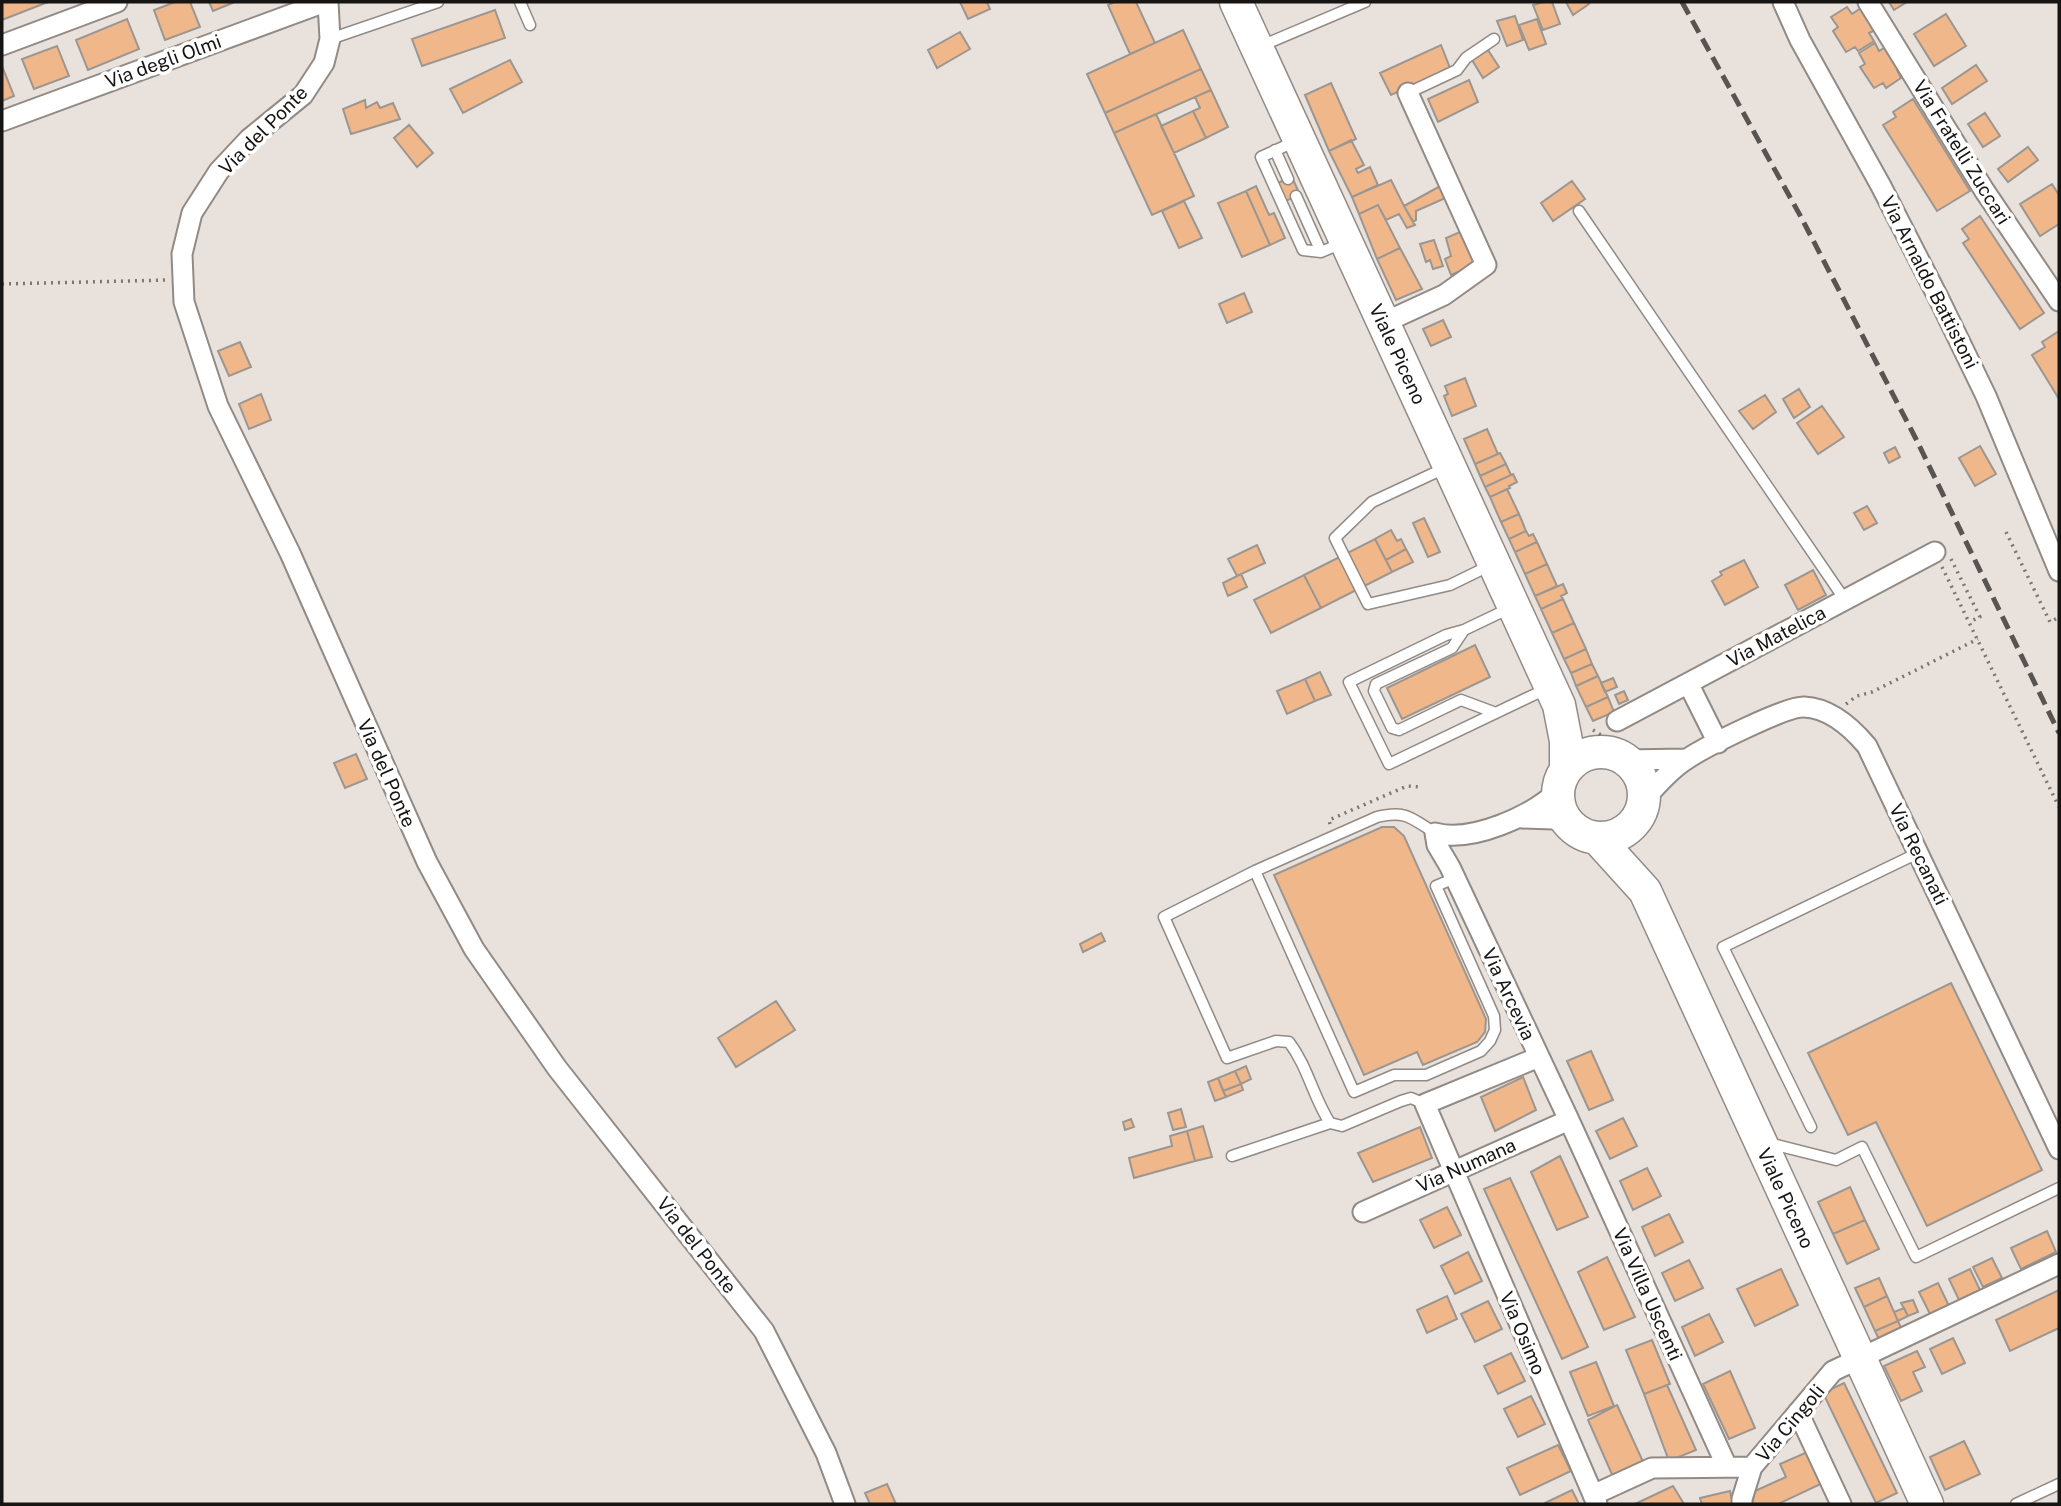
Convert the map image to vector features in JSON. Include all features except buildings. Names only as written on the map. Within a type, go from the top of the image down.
[{"type":"main road","name":"Viale Piceno","points":[[1236,2],[1257,48],[1287,145],[1333,246],[1384,323],[1555,696],[1566,741],[1558,802],[1568,822],[1576,830],[1597,838],[1645,891],[1927,1504]]},
{"type":"main road","name":"Viale Piceno","points":[[1555,696],[1583,734],[1612,747],[1640,777],[1645,891]]},
{"type":"main road","points":[[1562,781],[1583,756],[1612,747]]},
{"type":"main road","points":[[1597,838],[1619,834],[1640,810]]},
{"type":"street","points":[[2,45],[117,2]]},
{"type":"street","name":"Via del Ponte","points":[[326,2],[330,39],[324,63],[303,95],[241,147],[219,171],[192,213],[182,254],[184,302],[218,406],[290,553],[433,873],[474,949],[557,1068],[764,1331],[826,1453],[845,1504]]},
{"type":"street","name":"Via degli Olmi","points":[[2,121],[326,2]]},
{"type":"street","name":"Via Arnaldo Battistoni","points":[[1783,2],[1800,40],[1881,186],[1980,384],[2059,571]]},
{"type":"street","name":"Via Fratelli Zuccari","points":[[1868,2],[1984,190],[2059,300]]},
{"type":"street","points":[[1384,323],[1444,295],[1486,265],[1408,93]]},
{"type":"street","name":"Via Matelica","points":[[1617,721],[1845,600],[1943,555]]},
{"type":"street","points":[[1688,683],[1718,743]]},
{"type":"street","name":"Via Recanati","points":[[1640,810],[1686,759],[1785,710],[1805,707],[1824,712],[1849,725],[1867,746],[2059,1149]]},
{"type":"street","name":"Via Recanati","points":[[1612,747],[1686,759]]},
{"type":"street","points":[[1435,834],[1448,837],[1464,835],[1521,818],[1535,811],[1562,781]]},
{"type":"street","points":[[1521,818],[1568,822]]},
{"type":"street","name":"Via Arcevia","points":[[1435,834],[1437,845],[1453,873],[1569,1120]]},
{"type":"street","points":[[1453,873],[1453,851],[1464,835]]},
{"type":"street","points":[[1425,1104],[1539,1056]]},
{"type":"street","name":"Via Osimo","points":[[1425,1104],[1595,1500]]},
{"type":"street","name":"Via Numana","points":[[1363,1212],[1569,1120]]},
{"type":"street","name":"Via Villa Uscenti","points":[[1569,1120],[1727,1467]]},
{"type":"street","name":"Via Cingoli","points":[[1595,1500],[1651,1468],[1752,1467],[1833,1371],[2059,1264]]},
{"type":"street","points":[[1798,1412],[1841,1504]]},
{"type":"street","points":[[1742,1504],[1752,1467]]},
{"type":"lane","points":[[330,39],[438,2]]},
{"type":"lane","points":[[520,2],[530,25]]},
{"type":"lane","points":[[1257,48],[1365,2]]},
{"type":"lane","points":[[1408,93],[1457,70],[1466,58],[1494,39]]},
{"type":"lane","points":[[1288,179],[1287,145],[1261,157],[1303,250],[1333,246],[1296,197]]},
{"type":"lane","points":[[1579,211],[1845,600]]},
{"type":"lane","points":[[1450,466],[1372,502],[1335,538],[1368,604],[1450,585],[1494,564]]},
{"type":"lane","points":[[1514,606],[1464,630],[1446,635],[1349,682],[1390,764],[1496,713],[1555,696]]},
{"type":"lane","points":[[1464,630],[1452,648],[1376,684],[1374,691],[1392,728],[1399,730],[1461,700],[1496,713]]},
{"type":"lane","points":[[1330,1123],[1322,1111],[1306,1070],[1289,1042],[1276,1041],[1227,1058],[1164,917],[1255,871],[1377,817],[1396,812],[1408,816],[1435,834]]},
{"type":"lane","points":[[1811,1128],[1723,947],[1918,853]]},
{"type":"lane","points":[[1255,871],[1354,1093],[1394,1075],[1426,1075],[1481,1051],[1495,1030],[1494,1016],[1436,886],[1453,873]]},
{"type":"lane","points":[[1232,1156],[1330,1123],[1342,1126],[1411,1098],[1425,1104]]},
{"type":"lane","points":[[1760,1141],[1836,1160],[1862,1147],[1916,1257],[2059,1188]]},
{"type":"lane","points":[[2016,1504],[2059,1484]]},
{"type":"path","points":[[2,284],[183,279]]},
{"type":"path","points":[[2006,532],[2050,622],[2059,617]]},
{"type":"path","points":[[1943,555],[1969,622],[2059,807]]},
{"type":"path","points":[[1943,555],[1980,617],[1969,622]]},
{"type":"path","points":[[1846,704],[1857,696],[1872,692],[1978,639]]},
{"type":"path","points":[[1838,700],[1853,708]]},
{"type":"railway","points":[[1682,2],[1801,217],[1916,439],[2059,733]]}]
